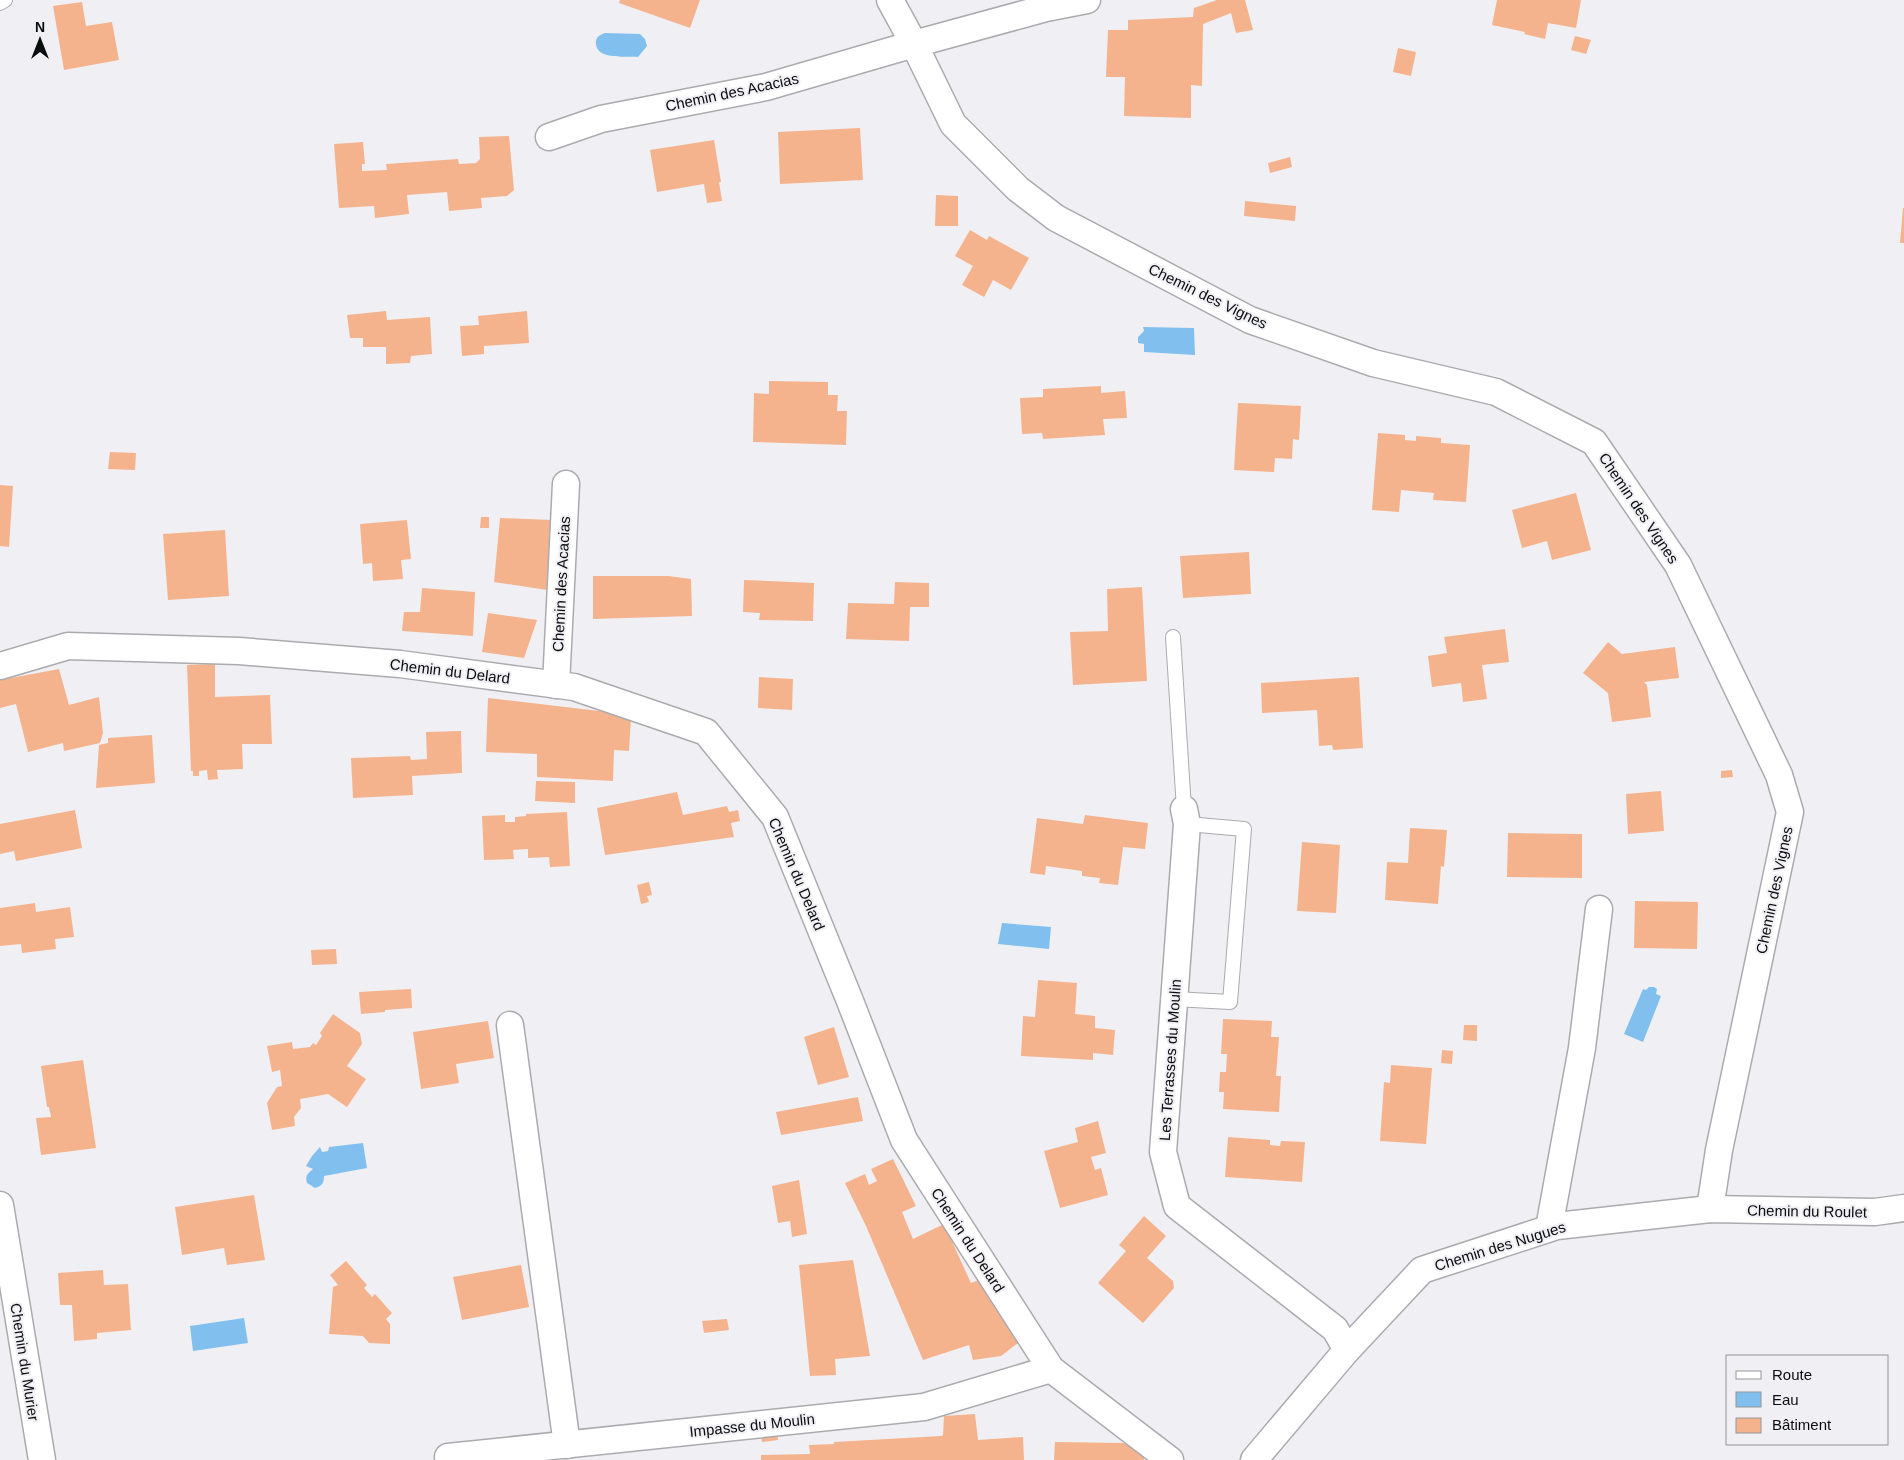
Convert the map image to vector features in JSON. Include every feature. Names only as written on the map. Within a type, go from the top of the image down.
[{"type":"street","name":"Chemin des Vignes","points":[[890,0],[953,124],[1018,189],[1056,218],[1250,320],[1373,363],[1496,392],[1594,442],[1678,565],[1779,775],[1790,812],[1720,1150],[1710,1208]]},
{"type":"street","name":"Chemin des Acacias","points":[[549,137],[601,119],[766,87],[1046,8],[1088,0]]},
{"type":"street","name":"Chemin des Acacias","points":[[556,685],[566,484]]},
{"type":"street","name":"Chemin du Delard","points":[[0,666],[68,646],[239,651],[400,664],[574,687],[706,732],[775,817],[904,1140],[1051,1369],[1170,1460]]},
{"type":"street","name":"Les Terrasses du Moulin","points":[[1186,816],[1163,1152],[1177,1206],[1336,1329],[1347,1350]]},
{"type":"street","points":[[1549,1228],[1582,1048],[1599,910]]},
{"type":"street","points":[[510,1025],[567,1445]]},
{"type":"street","name":"Chemin du Murier","points":[[0,1205],[42,1460]]},
{"type":"street","name":"Chemin du Roulet","points":[[1710,1208],[1875,1212],[1904,1208]]},
{"type":"street","name":"Chemin des Nugues","points":[[1254,1460],[1347,1350],[1422,1270],[1549,1228],[1710,1208]]},
{"type":"street","name":"Impasse du Moulin","points":[[448,1457],[924,1407],[1051,1369]]},
{"type":"lane","points":[[0,3],[5,0]]},
{"type":"lane","points":[[1173,637],[1186,816],[1244,829],[1230,1002],[1174,999]]},
{"type":"water","points":[[605,33],[640,34],[645,39],[647,46],[638,57],[607,55],[601,53],[596,44],[598,37]]},
{"type":"water","points":[[1143,327],[1194,328],[1195,355],[1144,352],[1144,344],[1138,343],[1138,337],[1144,331]]},
{"type":"water","points":[[1002,923],[1051,927],[1049,949],[998,944]]},
{"type":"water","points":[[1649,987],[1657,989],[1656,994],[1661,996],[1643,1042],[1624,1034],[1643,989],[1646,990]]},
{"type":"water","points":[[363,1143],[367,1168],[324,1176],[322,1184],[315,1188],[307,1183],[307,1175],[313,1169],[306,1166],[320,1147],[322,1152],[328,1151],[329,1147]]},
{"type":"water","points":[[244,1318],[248,1343],[193,1351],[190,1326]]},
{"type":"building","points":[[620,0],[700,0],[690,28],[619,3]]},
{"type":"building","points":[[1217,0],[1245,0],[1253,30],[1236,33],[1231,13],[1203,24],[1202,86],[1191,85],[1191,118],[1124,116],[1125,77],[1106,77],[1108,30],[1128,30],[1128,20],[1193,17],[1194,8]]},
{"type":"building","points":[[1497,0],[1581,0],[1576,28],[1548,23],[1545,39],[1524,34],[1525,32],[1492,25]]},
{"type":"building","points":[[82,2],[86,26],[112,22],[119,60],[64,70],[53,6]]},
{"type":"building","points":[[1575,36],[1591,40],[1586,54],[1571,50]]},
{"type":"building","points":[[1398,48],[1416,52],[1411,76],[1393,72]]},
{"type":"building","points":[[860,128],[863,180],[780,184],[778,132]]},
{"type":"building","points":[[509,136],[514,190],[507,196],[481,198],[482,208],[449,211],[447,192],[407,195],[409,214],[375,218],[374,206],[339,208],[334,144],[363,142],[365,164],[362,164],[362,171],[387,170],[386,164],[458,159],[459,164],[476,163],[480,159],[479,137]]},
{"type":"building","points":[[714,140],[722,201],[707,203],[704,184],[657,192],[650,150]]},
{"type":"building","points":[[1290,157],[1292,167],[1270,173],[1268,163]]},
{"type":"building","points":[[936,195],[958,196],[958,226],[935,226]]},
{"type":"building","points":[[1245,201],[1296,206],[1295,221],[1244,216]]},
{"type":"building","points":[[1903,208],[1904,243],[1900,243]]},
{"type":"building","points":[[970,230],[987,240],[989,236],[1029,258],[1011,290],[993,280],[984,297],[962,285],[973,266],[955,256]]},
{"type":"building","points":[[386,311],[387,320],[430,317],[432,354],[411,356],[410,363],[386,364],[386,347],[363,347],[363,338],[350,338],[347,315]]},
{"type":"building","points":[[527,311],[529,343],[484,346],[484,354],[462,356],[460,326],[479,325],[478,316]]},
{"type":"building","points":[[769,381],[828,382],[828,395],[838,395],[837,411],[847,411],[846,445],[753,442],[754,393],[769,394]]},
{"type":"building","points":[[1101,386],[1101,393],[1125,391],[1127,418],[1103,419],[1105,435],[1043,439],[1042,433],[1022,434],[1020,398],[1043,397],[1043,389]]},
{"type":"building","points":[[1238,403],[1301,406],[1299,440],[1293,439],[1292,459],[1275,458],[1274,472],[1234,470]]},
{"type":"building","points":[[1378,433],[1405,435],[1405,440],[1416,441],[1416,436],[1441,438],[1441,443],[1470,445],[1466,502],[1433,500],[1434,493],[1401,490],[1399,512],[1372,510]]},
{"type":"building","points":[[110,452],[136,453],[135,470],[108,469]]},
{"type":"building","points":[[0,485],[13,486],[9,547],[0,546]]},
{"type":"building","points":[[1576,493],[1591,550],[1552,560],[1547,541],[1522,548],[1512,510]]},
{"type":"building","points":[[481,517],[489,517],[489,528],[480,528]]},
{"type":"building","points":[[500,518],[552,520],[551,559],[547,590],[494,582]]},
{"type":"building","points":[[407,520],[411,559],[401,560],[403,579],[373,581],[372,563],[363,564],[360,524]]},
{"type":"building","points":[[225,530],[229,596],[168,600],[163,534]]},
{"type":"building","points":[[1249,552],[1251,594],[1183,598],[1180,556]]},
{"type":"building","points":[[593,576],[668,576],[691,579],[692,616],[593,619]]},
{"type":"building","points":[[744,580],[814,583],[813,621],[759,620],[760,613],[743,612]]},
{"type":"building","points":[[895,582],[929,583],[929,607],[910,607],[909,641],[846,639],[848,603],[894,604]]},
{"type":"building","points":[[1142,587],[1147,681],[1073,685],[1070,632],[1108,631],[1107,589]]},
{"type":"building","points":[[422,588],[475,592],[473,636],[402,631],[404,612],[420,612]]},
{"type":"building","points":[[488,613],[537,620],[524,658],[482,652]]},
{"type":"building","points":[[1505,629],[1509,662],[1482,665],[1487,699],[1463,702],[1461,683],[1432,687],[1428,656],[1447,653],[1444,637]]},
{"type":"building","points":[[1608,642],[1622,654],[1675,647],[1679,678],[1644,682],[1647,685],[1651,717],[1612,722],[1608,693],[1583,673]]},
{"type":"building","points":[[215,664],[215,697],[270,695],[272,744],[242,744],[243,769],[217,770],[218,779],[208,780],[207,770],[199,771],[199,776],[193,776],[193,771],[191,771],[187,665]]},
{"type":"building","points":[[59,669],[69,705],[99,697],[103,733],[100,743],[64,751],[63,743],[28,752],[16,704],[0,708],[0,680]]},
{"type":"building","points":[[759,677],[793,679],[792,710],[758,708]]},
{"type":"building","points":[[1359,677],[1363,748],[1333,750],[1332,745],[1319,746],[1317,710],[1262,713],[1261,683]]},
{"type":"building","points":[[488,698],[616,713],[631,717],[629,751],[614,750],[613,781],[537,777],[537,754],[486,752]]},
{"type":"building","points":[[461,731],[462,773],[412,776],[413,795],[353,798],[351,758],[410,756],[411,760],[427,759],[426,732]]},
{"type":"building","points":[[152,735],[155,783],[96,788],[99,745],[108,743],[108,738]]},
{"type":"building","points":[[1732,770],[1733,777],[1721,778],[1721,771]]},
{"type":"building","points":[[536,781],[575,782],[575,803],[535,801]]},
{"type":"building","points":[[1661,791],[1664,831],[1628,834],[1626,794]]},
{"type":"building","points":[[677,792],[683,815],[727,806],[729,812],[738,810],[740,821],[731,823],[734,837],[605,855],[597,808]]},
{"type":"building","points":[[75,810],[82,848],[16,861],[14,851],[0,854],[0,824]]},
{"type":"building","points":[[567,812],[570,866],[550,867],[549,857],[528,858],[528,849],[513,850],[514,859],[484,860],[482,816],[505,815],[505,822],[515,822],[515,817],[526,816],[526,814]]},
{"type":"building","points":[[1085,815],[1148,823],[1145,849],[1123,847],[1118,885],[1099,883],[1100,878],[1082,876],[1082,871],[1046,866],[1045,875],[1030,873],[1037,818],[1083,824]]},
{"type":"building","points":[[1410,828],[1447,830],[1444,867],[1441,866],[1438,904],[1385,900],[1387,862],[1408,863]]},
{"type":"building","points":[[1508,833],[1582,834],[1582,878],[1507,877]]},
{"type":"building","points":[[1302,842],[1340,845],[1336,913],[1297,911]]},
{"type":"building","points":[[649,882],[652,895],[647,896],[649,902],[641,904],[637,885]]},
{"type":"building","points":[[1635,901],[1698,902],[1697,949],[1634,948]]},
{"type":"building","points":[[35,903],[36,912],[70,907],[74,937],[55,939],[56,949],[22,953],[21,944],[0,946],[0,908]]},
{"type":"building","points":[[336,949],[337,964],[312,965],[311,950]]},
{"type":"building","points":[[1038,980],[1077,983],[1075,1014],[1095,1016],[1095,1028],[1115,1030],[1113,1055],[1093,1053],[1093,1060],[1021,1056],[1023,1016],[1035,1017]]},
{"type":"building","points":[[411,989],[412,1008],[361,1014],[359,992]]},
{"type":"building","points":[[333,1014],[360,1033],[362,1044],[347,1066],[366,1079],[347,1107],[328,1094],[300,1099],[301,1108],[294,1117],[295,1126],[272,1130],[267,1103],[277,1087],[282,1086],[280,1070],[272,1072],[267,1046],[292,1042],[293,1049],[310,1047],[313,1043],[316,1045],[322,1036],[320,1033]]},
{"type":"building","points":[[1223,1019],[1272,1021],[1271,1037],[1279,1037],[1276,1076],[1281,1076],[1279,1112],[1223,1109],[1224,1092],[1219,1092],[1220,1072],[1226,1072],[1227,1054],[1221,1054]]},
{"type":"building","points":[[488,1021],[494,1058],[456,1064],[459,1083],[421,1089],[413,1032]]},
{"type":"building","points":[[1464,1025],[1477,1025],[1477,1041],[1463,1040]]},
{"type":"building","points":[[834,1027],[849,1077],[818,1085],[804,1037]]},
{"type":"building","points":[[1442,1050],[1453,1051],[1452,1064],[1441,1063]]},
{"type":"building","points":[[83,1060],[96,1148],[41,1155],[36,1118],[51,1117],[49,1107],[47,1107],[41,1066]]},
{"type":"building","points":[[1391,1065],[1432,1068],[1426,1144],[1380,1141],[1384,1082],[1390,1083]]},
{"type":"building","points":[[858,1097],[863,1121],[781,1135],[776,1112]]},
{"type":"building","points":[[1098,1121],[1106,1153],[1091,1157],[1095,1170],[1101,1168],[1108,1195],[1060,1208],[1044,1151],[1078,1142],[1075,1128]]},
{"type":"building","points":[[1228,1137],[1270,1140],[1270,1145],[1280,1146],[1281,1141],[1305,1142],[1302,1182],[1225,1177]]},
{"type":"building","points":[[893,1159],[916,1206],[902,1212],[913,1239],[944,1224],[971,1283],[981,1279],[998,1306],[1018,1343],[1001,1356],[973,1360],[969,1345],[923,1360],[866,1226],[845,1183],[865,1174],[869,1185],[877,1181],[871,1169]]},
{"type":"building","points":[[799,1180],[807,1234],[792,1237],[790,1221],[778,1223],[772,1186]]},
{"type":"building","points":[[254,1195],[265,1260],[227,1265],[224,1248],[182,1255],[175,1207]]},
{"type":"building","points":[[1144,1216],[1166,1236],[1147,1258],[1173,1281],[1174,1288],[1143,1323],[1098,1283],[1126,1251],[1119,1245]]},
{"type":"building","points":[[853,1260],[870,1356],[835,1359],[836,1375],[810,1376],[799,1265]]},
{"type":"building","points":[[346,1261],[367,1285],[364,1288],[372,1297],[375,1294],[392,1313],[386,1319],[390,1324],[390,1344],[369,1343],[363,1336],[329,1334],[333,1287],[338,1285],[330,1275]]},
{"type":"building","points":[[521,1265],[529,1307],[462,1320],[453,1277]]},
{"type":"building","points":[[103,1270],[104,1285],[128,1284],[131,1330],[97,1333],[97,1339],[74,1341],[72,1305],[60,1305],[58,1273]]},
{"type":"building","points":[[727,1319],[729,1330],[704,1333],[702,1321]]},
{"type":"building","points":[[975,1414],[978,1440],[1023,1437],[1024,1460],[761,1460],[761,1455],[810,1454],[809,1445],[941,1436],[943,1435],[944,1416]]},
{"type":"building","points":[[777,1430],[778,1440],[762,1442],[761,1432]]},
{"type":"building","points":[[1055,1442],[1123,1443],[1134,1446],[1144,1456],[1144,1460],[1054,1460]]}]
